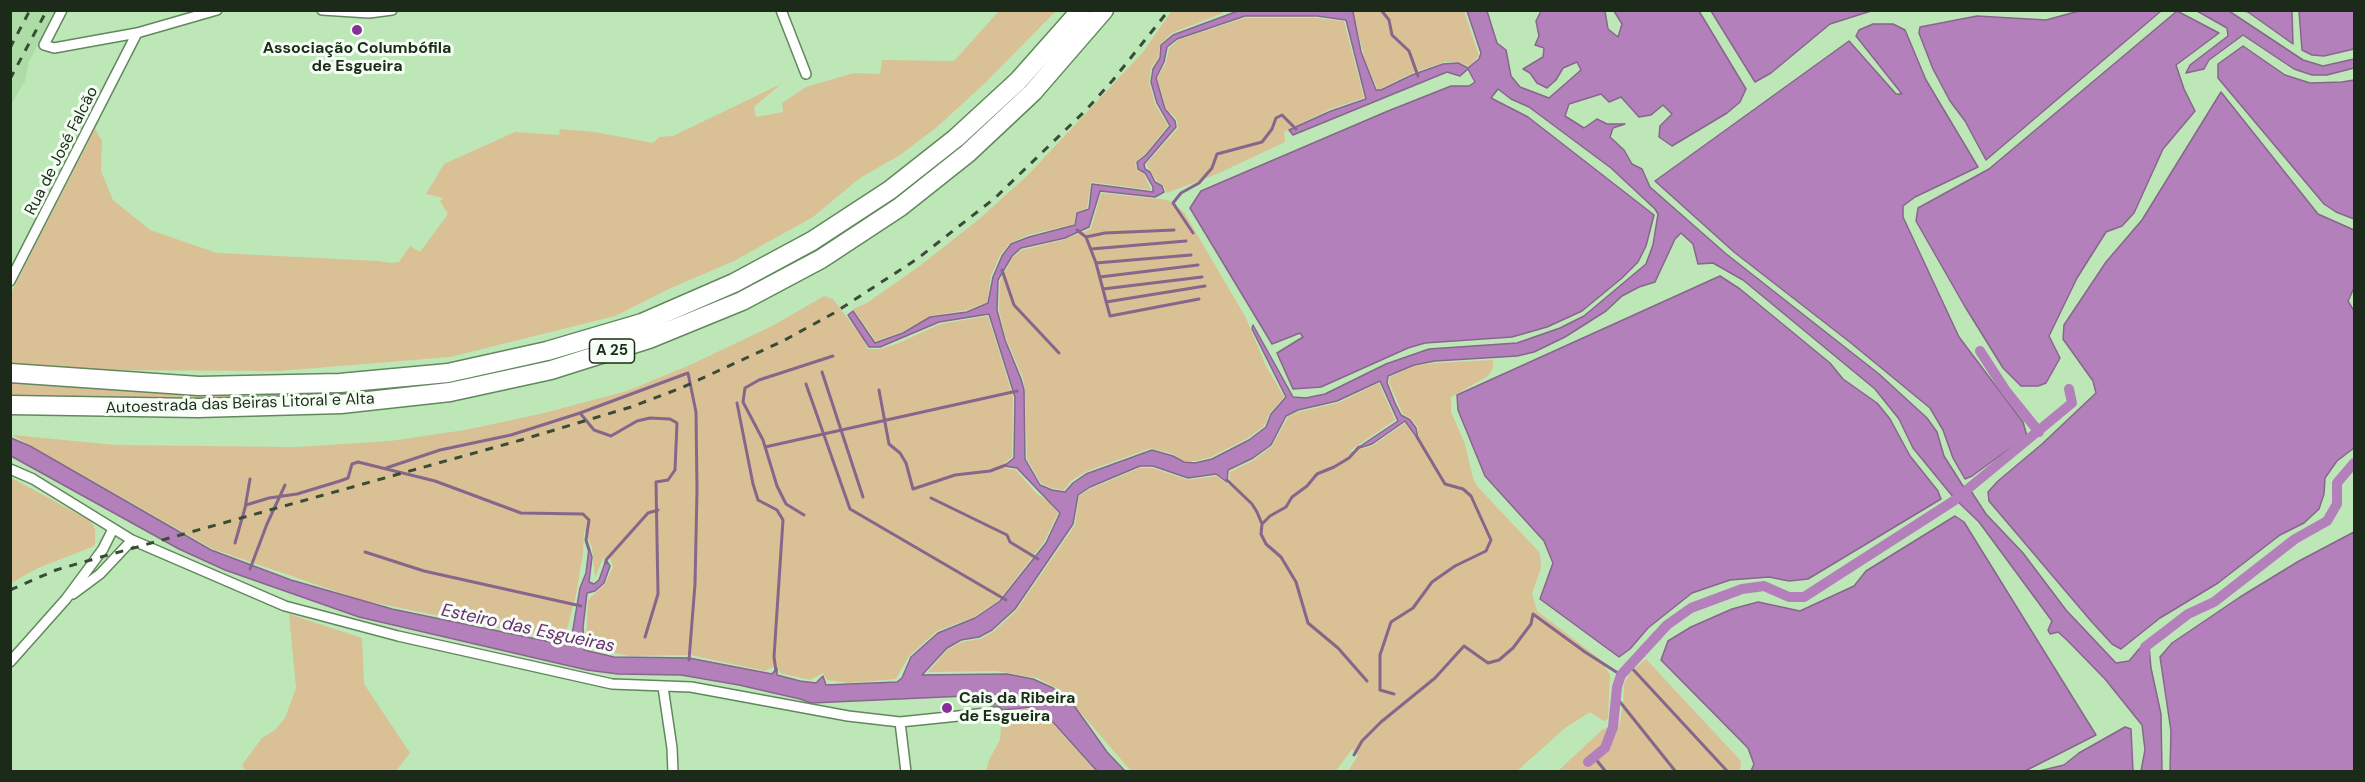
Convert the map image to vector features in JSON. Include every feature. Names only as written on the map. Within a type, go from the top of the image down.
[{"type":"highway","name":"Autoestrada das Beiras Litoral e Alta","points":[[10,373],[199,386],[340,383],[447,373],[547,351],[642,323],[734,283],[812,241],[890,190],[956,138],[1018,81],[1081,10]]},
{"type":"highway","name":"Autoestrada das Beiras Litoral e Alta","points":[[10,405],[51,408],[198,408],[341,404],[461,389],[552,370],[649,339],[742,301],[821,259],[900,207],[968,153],[1033,92],[1104,10]]},
{"type":"street","points":[[62,10],[44,45],[54,48],[137,33],[217,10]]},
{"type":"street","points":[[322,10],[369,13],[392,10]]},
{"type":"street","points":[[782,10],[806,74]]},
{"type":"street","name":"Rua de José Falcão","points":[[10,281],[137,33]]},
{"type":"street","points":[[10,469],[33,479],[132,540],[285,606],[398,636],[612,684],[691,687],[848,716],[900,722],[997,712]]},
{"type":"street","points":[[10,662],[66,599],[103,549],[112,528]]},
{"type":"street","points":[[66,599],[100,574],[132,540]]},
{"type":"street","points":[[663,687],[673,771]]},
{"type":"street","points":[[900,722],[906,771]]},
{"type":"shaded area","points":[[11,10],[55,11],[29,62],[25,81],[11,105]]},
{"type":"shaded area","points":[[1172,10],[1222,11],[1223,13],[1172,33],[1160,44],[1158,58],[1151,68],[1149,82],[1155,104],[1168,126],[1145,154],[1135,162],[1137,170],[1144,174],[1151,190],[1091,182],[1087,208],[1076,212],[1074,224],[1028,235],[1010,243],[1000,255],[991,276],[987,302],[967,310],[930,316],[902,332],[876,341],[853,309],[867,303],[921,265],[978,220],[1029,174],[1144,51]]},
{"type":"shaded area","points":[[1349,10],[1353,12],[1361,52],[1376,90],[1381,90],[1412,75],[1443,64],[1458,63],[1468,68],[1479,59],[1481,53],[1467,11],[1487,11],[1497,43],[1506,50],[1511,76],[1520,87],[1549,98],[1581,70],[1577,62],[1563,68],[1556,80],[1547,88],[1537,83],[1530,73],[1523,69],[1543,57],[1544,48],[1535,45],[1539,36],[1536,21],[1541,11],[1605,11],[1608,29],[1618,37],[1622,24],[1614,11],[1699,11],[1746,89],[1740,102],[1727,113],[1672,146],[1659,137],[1660,126],[1672,114],[1663,105],[1651,115],[1639,117],[1621,97],[1609,102],[1601,94],[1569,104],[1565,116],[1584,128],[1597,119],[1607,124],[1625,124],[1613,128],[1610,137],[1624,150],[1632,164],[1642,169],[1650,187],[1725,253],[1879,374],[1927,418],[1937,432],[1944,456],[1963,486],[1969,488],[1986,514],[2023,553],[2066,610],[2116,663],[2129,661],[2140,648],[2149,646],[2151,668],[2161,714],[2162,771],[2141,771],[2145,750],[2142,725],[2105,679],[2067,640],[2058,632],[2050,634],[2048,630],[2052,621],[1979,522],[1954,498],[1913,448],[1899,419],[1875,389],[1743,280],[1713,263],[1698,264],[1693,244],[1681,233],[1675,239],[1655,282],[1622,296],[1606,311],[1565,337],[1534,352],[1517,356],[1435,361],[1414,365],[1388,376],[1387,383],[1395,403],[1401,415],[1410,420],[1416,428],[1418,439],[1405,421],[1372,444],[1356,449],[1398,421],[1380,381],[1337,401],[1298,410],[1286,416],[1271,445],[1253,458],[1228,470],[1227,482],[1216,474],[1188,478],[1153,466],[1140,466],[1090,487],[1078,495],[1073,524],[1015,609],[992,630],[979,637],[961,640],[947,648],[922,675],[1007,674],[1033,679],[1053,688],[1075,707],[1107,752],[1125,771],[1097,771],[1052,721],[1032,707],[992,711],[991,704],[1012,701],[1010,694],[811,703],[739,685],[681,675],[618,674],[587,670],[359,617],[225,570],[179,549],[11,456],[11,438],[30,446],[211,550],[291,580],[392,609],[551,642],[566,643],[572,635],[580,588],[586,573],[589,548],[592,557],[589,582],[594,584],[599,580],[606,560],[610,566],[604,583],[595,591],[587,593],[583,627],[584,650],[614,657],[689,658],[772,674],[777,668],[777,675],[800,681],[816,683],[823,676],[826,685],[897,682],[902,678],[911,657],[938,633],[975,618],[1000,601],[1046,543],[1060,513],[1017,468],[1004,466],[1014,458],[1015,397],[989,314],[939,322],[880,347],[869,347],[848,315],[853,311],[875,343],[903,333],[930,317],[967,312],[988,303],[993,277],[1002,256],[1011,244],[1075,225],[1077,213],[1089,209],[1092,184],[1153,192],[1153,187],[1145,173],[1138,169],[1137,162],[1146,155],[1170,126],[1157,103],[1151,82],[1153,69],[1160,58],[1161,45],[1173,35],[1238,11]],"holes":[[[1245,16],[1317,16],[1346,20],[1366,99],[1331,111],[1289,130],[1293,135],[1447,72],[1460,76],[1468,69],[1475,82],[1469,86],[1451,86],[1388,111],[1201,191],[1190,208],[1272,344],[1300,333],[1303,337],[1277,353],[1293,389],[1321,387],[1408,348],[1425,343],[1512,337],[1547,327],[1582,311],[1638,262],[1646,246],[1654,215],[1528,117],[1491,98],[1498,89],[1511,99],[1529,107],[1611,168],[1655,209],[1658,214],[1653,245],[1646,264],[1584,316],[1560,328],[1517,343],[1429,349],[1386,364],[1325,394],[1306,398],[1293,397],[1253,325],[1252,329],[1286,397],[1271,414],[1266,427],[1249,440],[1212,459],[1195,463],[1184,462],[1152,450],[1086,474],[1065,492],[1040,485],[1025,459],[1024,390],[1005,340],[997,310],[998,280],[1012,256],[1021,248],[1065,238],[1089,227],[1100,191],[1155,197],[1164,192],[1162,186],[1155,182],[1150,172],[1145,169],[1144,164],[1176,127],[1175,121],[1165,109],[1156,78],[1164,62],[1167,47],[1177,39]]]},
{"type":"shaded area","points":[[999,11],[1056,11],[985,83],[937,127],[900,155],[860,178],[813,217],[734,261],[671,288],[615,316],[450,357],[279,371],[83,370],[11,364],[10,295],[95,129],[102,141],[101,171],[113,200],[150,230],[217,253],[399,262],[410,246],[420,252],[448,214],[440,201],[443,198],[426,194],[444,164],[515,132],[559,135],[560,129],[595,132],[653,143],[659,137],[673,136],[781,84],[754,107],[756,117],[783,112],[782,103],[806,87],[854,73],[880,74],[882,60],[954,61]]},
{"type":"shaded area","points":[[1089,11],[1097,11],[1064,49],[989,125],[894,202],[825,248],[732,298],[585,354],[471,381],[384,393],[244,400],[11,399],[11,380],[126,388],[506,367],[825,241]]},
{"type":"shaded area","points":[[1353,11],[1464,11],[1479,56],[1469,66],[1456,62],[1445,62],[1412,73],[1378,90],[1365,61]]},
{"type":"shaded area","points":[[1711,11],[1871,11],[1830,24],[1771,73],[1755,82]]},
{"type":"shaded area","points":[[2079,11],[2161,11],[1986,160],[1933,69],[1919,33],[1920,27],[1977,16],[2046,20]]},
{"type":"shaded area","points":[[2177,11],[2219,33],[2176,65],[2195,111],[2163,149],[2134,213],[2122,226],[2106,232],[2077,278],[2049,336],[2060,358],[2046,383],[2038,386],[2021,386],[2003,368],[1964,305],[1916,221],[1918,208],[1989,169]]},
{"type":"shaded area","points":[[2197,11],[2229,11],[2303,60],[2323,66],[2354,59],[2354,68],[2327,75],[2312,75],[2294,69],[2243,35],[2209,60],[2204,69],[2186,73],[2190,65],[2228,36],[2227,28]]},
{"type":"shaded area","points":[[2244,11],[2292,11],[2293,44],[2248,12]]},
{"type":"shaded area","points":[[2299,11],[2354,11],[2354,49],[2324,56],[2312,55],[2302,50]]},
{"type":"shaded area","points":[[1245,18],[1316,18],[1344,21],[1364,98],[1330,109],[1284,132],[1285,142],[1217,174],[1167,193],[1146,164],[1178,128],[1177,120],[1166,108],[1157,78],[1166,63],[1169,48],[1178,40]]},
{"type":"shaded area","points":[[1873,24],[1893,24],[1905,30],[1926,80],[1978,167],[1915,197],[1903,206],[1903,217],[1959,337],[2023,422],[2027,436],[1965,479],[1953,458],[1943,430],[1930,408],[1734,252],[1655,181],[1849,41],[1896,94],[1902,94],[1856,36],[1859,30]]},
{"type":"shaded area","points":[[2243,46],[2285,75],[2310,83],[2354,80],[2354,219],[2324,204],[2218,78],[2218,64]]},
{"type":"shaded area","points":[[2221,92],[2318,214],[2354,230],[2354,288],[2348,301],[2354,311],[2354,448],[2337,461],[2325,478],[2324,494],[2319,509],[2304,523],[2280,535],[2218,583],[2160,618],[2121,649],[2112,644],[2091,621],[1989,501],[1988,492],[2096,393],[2093,381],[2063,339],[2064,325],[2106,262],[2142,220]]},
{"type":"shaded area","points":[[1101,193],[1168,200],[1184,212],[1246,318],[1266,366],[1284,397],[1270,413],[1264,426],[1248,438],[1211,457],[1184,461],[1173,454],[1151,448],[1085,472],[1071,481],[1064,490],[1041,483],[1027,459],[1025,390],[1023,378],[1006,339],[999,310],[1000,281],[1013,257],[1022,250],[1066,239],[1091,229]]},
{"type":"shaded area","points":[[1720,276],[1740,289],[1830,363],[1843,379],[1877,403],[1890,419],[1910,456],[1938,491],[1941,499],[1808,579],[1789,581],[1769,577],[1730,580],[1692,593],[1648,628],[1630,649],[1619,657],[1540,599],[1553,563],[1544,541],[1485,476],[1458,410],[1457,395]]},
{"type":"shaded area","points":[[824,296],[833,299],[868,349],[880,349],[899,343],[940,324],[988,316],[1013,397],[1012,457],[1000,467],[1016,470],[1058,513],[1044,542],[999,600],[974,617],[937,631],[909,656],[896,679],[849,683],[827,680],[823,673],[810,680],[780,673],[777,665],[765,671],[690,655],[629,656],[590,648],[586,645],[588,600],[605,584],[613,567],[610,558],[603,558],[595,578],[592,547],[584,530],[583,553],[576,595],[564,641],[361,600],[213,549],[12,435],[116,445],[296,447],[390,441],[465,430],[540,414],[627,391],[690,365],[774,325]]},
{"type":"shaded area","points":[[1493,360],[1493,368],[1488,376],[1451,397],[1451,412],[1465,444],[1473,478],[1477,486],[1540,553],[1541,568],[1532,593],[1537,611],[1600,659],[1610,675],[1608,719],[1604,721],[1590,712],[1565,728],[1517,771],[1348,771],[1358,756],[1352,749],[1336,771],[1131,771],[1062,691],[1038,678],[996,671],[928,672],[948,649],[962,642],[980,639],[993,632],[1016,611],[1075,525],[1079,496],[1090,489],[1140,468],[1153,468],[1188,480],[1216,476],[1229,485],[1230,472],[1254,460],[1272,446],[1288,417],[1298,412],[1338,403],[1379,383],[1395,420],[1348,452],[1372,446],[1405,423],[1419,442],[1418,427],[1403,414],[1389,383],[1390,377],[1414,366]]},
{"type":"shaded area","points":[[10,477],[91,521],[95,529],[95,544],[38,568],[11,583]]},
{"type":"shaded area","points":[[1955,516],[1964,522],[2096,735],[2025,771],[1751,771],[1754,764],[1748,748],[1661,660],[1668,641],[1691,627],[1732,609],[1758,602],[1800,611],[1854,586],[1866,571]]},
{"type":"shaded area","points":[[2354,532],[2354,771],[2170,771],[2171,731],[2160,657],[2172,643],[2240,597],[2299,561]]},
{"type":"shaded area","points":[[289,614],[362,638],[364,684],[410,753],[396,771],[246,771],[242,765],[262,738],[275,730],[285,718],[296,688]]},
{"type":"shaded area","points":[[1646,659],[1741,761],[1740,771],[1558,771],[1603,729],[1619,726],[1624,684],[1630,673]]},
{"type":"shaded area","points":[[1032,708],[1051,722],[1096,771],[986,771],[1000,740],[1002,715],[1012,710]]},
{"type":"shaded area","points":[[2125,727],[2131,729],[2133,771],[2039,771],[2064,765],[2079,753]]},
{"type":"waterway","points":[[1381,10],[1389,20],[1392,35],[1409,51],[1418,76]]},
{"type":"waterway","points":[[1193,233],[1173,203],[1181,193],[1199,183],[1212,168],[1217,154],[1262,142],[1272,129],[1276,118],[1282,115],[1296,129]]},
{"type":"waterway","points":[[1077,230],[1086,237],[1096,263],[1110,316],[1199,299]]},
{"type":"waterway","points":[[1086,237],[1105,233],[1174,230]]},
{"type":"waterway","points":[[1091,249],[1186,241]]},
{"type":"waterway","points":[[1096,263],[1191,255]]},
{"type":"waterway","points":[[1100,277],[1198,265]]},
{"type":"waterway","points":[[1002,270],[1014,305],[1059,353]]},
{"type":"waterway","points":[[1103,289],[1202,277]]},
{"type":"waterway","points":[[1106,302],[1205,286]]},
{"type":"waterway","points":[[1980,351],[2006,391],[2039,432]]},
{"type":"waterway","points":[[804,515],[786,504],[777,486],[763,440],[743,402],[745,388],[759,380],[833,356]]},
{"type":"waterway","points":[[822,372],[863,497]]},
{"type":"waterway","points":[[580,413],[688,373],[696,412],[697,490],[695,584],[689,660]]},
{"type":"waterway","points":[[806,384],[850,509],[1006,600]]},
{"type":"waterway","points":[[1969,488],[2072,403],[2069,389]]},
{"type":"waterway","points":[[879,390],[889,444],[900,453],[906,463],[913,489],[955,475],[990,471],[1006,465]]},
{"type":"waterway","points":[[765,447],[1017,391]]},
{"type":"waterway","points":[[737,403],[758,500],[777,510],[783,520],[774,657],[776,671]]},
{"type":"waterway","points":[[386,468],[440,450],[511,435],[580,413],[594,430],[611,436],[637,421],[650,418],[670,419],[677,423],[675,470],[668,480],[656,482],[658,594],[645,637]]},
{"type":"waterway","points":[[1394,694],[1380,690],[1380,655],[1391,622],[1413,608],[1432,582],[1455,566],[1486,551],[1491,540],[1471,496],[1463,489],[1445,484],[1417,437]]},
{"type":"waterway","points":[[1262,524],[1270,516],[1286,507],[1292,497],[1307,486],[1317,474],[1349,458],[1359,447]]},
{"type":"waterway","points":[[246,505],[269,498],[297,494],[348,478],[352,464],[358,462],[435,481],[521,513],[583,514],[589,520],[586,540],[589,550]]},
{"type":"waterway","points":[[2144,660],[2145,647],[2188,614],[2214,602],[2295,539],[2327,521],[2337,504],[2337,483],[2354,463]]},
{"type":"waterway","points":[[235,543],[250,479]]},
{"type":"waterway","points":[[1227,480],[1252,504],[1257,512],[1262,524],[1261,534],[1266,544],[1281,557],[1296,582],[1308,623],[1338,648],[1367,681]]},
{"type":"waterway","points":[[250,569],[285,485]]},
{"type":"waterway","points":[[931,498],[1007,535],[1010,542],[1038,559]]},
{"type":"waterway","points":[[1588,762],[1605,748],[1613,727],[1617,687],[1621,675],[1667,625],[1691,608],[1742,589],[1764,586],[1789,597],[1804,597],[1955,500]]},
{"type":"waterway","points":[[606,563],[606,560],[648,513],[658,510]]},
{"type":"waterway","points":[[365,552],[424,571],[581,606]]},
{"type":"waterway","points":[[1354,755],[1362,741],[1381,722],[1435,678],[1464,646],[1488,663],[1499,660],[1513,648],[1531,624],[1533,614],[1621,675]]},
{"type":"waterway","points":[[1629,665],[1728,772]]},
{"type":"waterway","points":[[1616,697],[1676,772]]},
{"type":"waterway","points":[[1594,757],[1606,772]]},
{"type":"railway","points":[[10,48],[30,10]]},
{"type":"railway","points":[[10,79],[47,10]]},
{"type":"railway","points":[[10,590],[56,570],[631,407],[681,388],[783,341],[834,313],[917,259],[995,198],[1086,110],[1169,10]]},
{"type":"place","name":"Associação Columbófila de Esgueira","points":[[357,30]]},
{"type":"place","name":"Cais da Ribeira de Esgueira","points":[[947,708]]},
{"type":"water label","name":"Esteiro das Esgueiras","points":[[528,629]]}]
